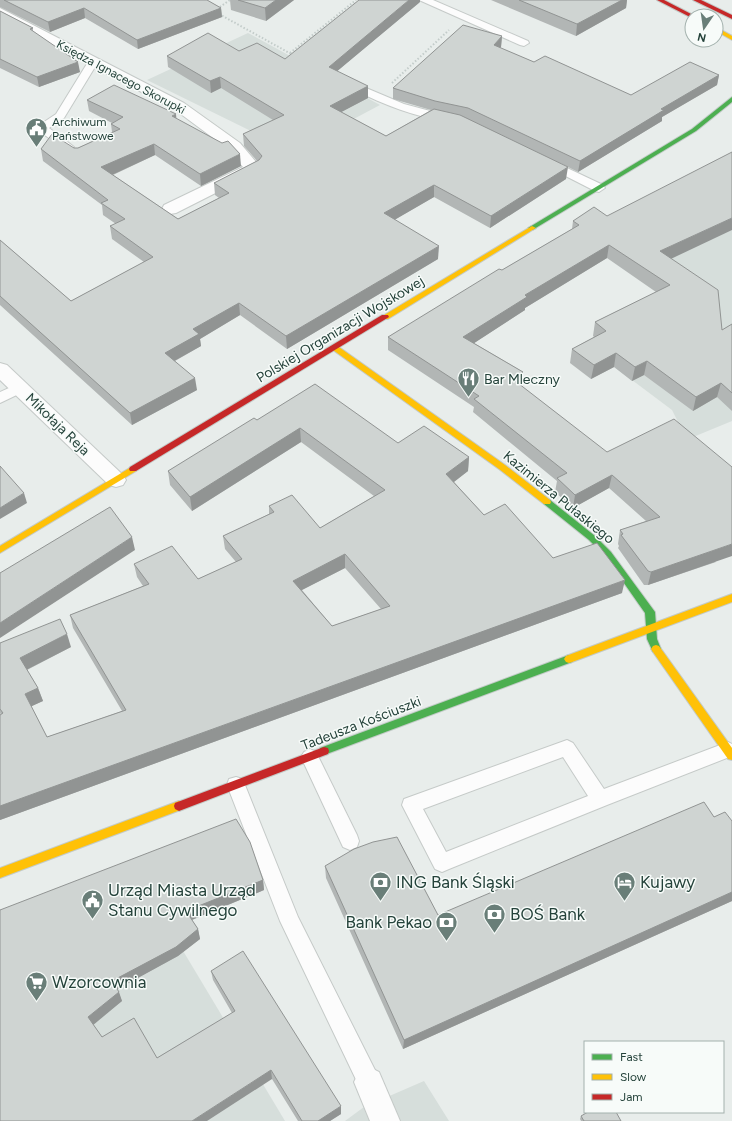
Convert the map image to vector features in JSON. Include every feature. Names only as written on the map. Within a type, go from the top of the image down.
[{"type":"street","points":[[660,0],[684,12]]},
{"type":"street","points":[[696,0],[732,17]]},
{"type":"street","name":"Księdza Ignacego Skorupki","points":[[0,12],[93,62],[147,88],[202,121],[234,146],[253,168],[170,209]]},
{"type":"street","name":"Polskiej Organizacji Wojskowej","points":[[0,550],[694,130],[732,100]]},
{"type":"street","name":"Polskiej Organizacji Wojskowej","points":[[694,130],[726,116]]},
{"type":"street","name":"Kazimierza Pułaskiego","points":[[336,348],[502,467],[592,538],[608,554],[650,612],[652,639],[658,652],[730,753]]},
{"type":"street","name":"Mikołaja Reja","points":[[0,369],[116,480]]},
{"type":"street","name":"Tadeusza Kościuszki","points":[[0,873],[732,598]]},
{"type":"street","points":[[369,1082],[385,1121]]},
{"type":"lane","points":[[424,0],[524,43]]},
{"type":"lane","points":[[79,156],[41,128],[60,116],[93,62]]},
{"type":"lane","points":[[359,88],[389,103],[427,115],[454,120]]},
{"type":"lane","points":[[535,157],[599,188]]},
{"type":"lane","points":[[0,398],[20,388]]},
{"type":"lane","points":[[600,799],[566,748],[411,805],[442,863],[600,799],[730,753]]},
{"type":"lane","points":[[310,757],[350,841]]},
{"type":"lane","points":[[236,785],[290,920],[369,1082]]},
{"type":"path","points":[[217,9],[230,0]]},
{"type":"path","points":[[290,53],[356,0]]},
{"type":"path","points":[[214,6],[219,14],[296,56]]},
{"type":"path","points":[[377,97],[450,31],[444,26]]},
{"type":"shaded area","points":[[248,33],[380,105],[348,122],[257,134],[147,80]]},
{"type":"shaded area","points":[[732,163],[732,421],[681,442],[681,428],[672,410],[604,359],[689,315],[599,225]]},
{"type":"shaded area","points":[[131,864],[285,1121],[0,1121]]},
{"type":"shaded area","points":[[424,1081],[449,1121],[345,1121],[364,1107]]},
{"type":"building","points":[[4,0],[207,0],[221,8],[137,40],[84,8],[48,22]]},
{"type":"building","points":[[238,0],[276,0],[265,8]]},
{"type":"building","points":[[359,0],[409,0],[329,67],[368,86],[330,106],[386,136],[434,109],[460,115],[568,167],[491,216],[434,185],[384,213],[439,246],[286,336],[239,303],[193,329],[199,334],[165,353],[195,378],[130,413],[0,296],[0,240],[71,301],[153,257],[110,226],[125,219],[101,203],[108,200],[41,149],[52,134],[74,148],[78,148],[120,129],[111,124],[123,117],[87,100],[114,85],[176,114],[172,116],[222,143],[228,141],[240,154],[200,174],[154,144],[101,167],[178,219],[229,193],[214,183],[259,160],[262,156],[243,134],[284,115],[220,77],[210,81],[167,56],[208,33],[239,51],[257,43],[285,59]]},
{"type":"building","points":[[519,0],[622,0],[577,24]]},
{"type":"building","points":[[0,11],[33,28],[30,29],[78,62],[37,77],[0,59]]},
{"type":"building","points":[[463,25],[502,36],[494,45],[534,62],[545,56],[631,95],[690,62],[719,75],[661,109],[664,110],[580,161],[468,108],[435,101],[393,88]]},
{"type":"building","points":[[732,152],[732,218],[660,251],[718,290],[722,330],[732,324],[732,393],[721,383],[696,397],[647,361],[635,367],[616,353],[594,365],[572,349],[606,331],[595,322],[670,285],[609,245],[525,295],[527,297],[463,337],[523,372],[514,380],[607,452],[674,419],[732,467],[732,544],[651,572],[648,571],[621,535],[623,534],[620,530],[660,517],[612,475],[575,495],[557,478],[567,473],[474,399],[479,396],[388,337],[499,269],[502,270],[579,225],[573,221],[594,207],[607,216]]},
{"type":"building","points":[[315,384],[398,443],[424,426],[469,457],[446,474],[484,515],[505,504],[553,558],[597,543],[625,580],[0,806],[0,715],[3,713],[0,709],[0,643],[60,619],[67,634],[20,658],[38,688],[25,694],[47,737],[126,710],[70,615],[149,584],[134,564],[172,546],[198,579],[242,559],[223,536],[274,512],[269,506],[292,495],[320,528],[385,490],[300,428],[190,497],[168,471],[254,418],[257,420]],"holes":[[[345,554],[390,606],[332,626],[293,581]]]},
{"type":"building","points":[[0,466],[24,493],[0,508]]},
{"type":"building","points":[[110,507],[132,537],[0,623],[0,573]]},
{"type":"building","points":[[704,802],[714,817],[725,812],[732,821],[732,892],[404,1040],[325,866],[354,849],[373,842],[397,837],[438,915]]},
{"type":"building","points":[[236,819],[250,842],[263,880],[186,911],[198,929],[176,947],[112,981],[119,992],[88,1017],[102,1037],[134,1018],[157,1058],[235,1011],[211,971],[243,951],[341,1106],[318,1121],[302,1121],[271,1070],[192,1121],[0,1121],[0,910]]},
{"type":"building","points":[[586,1113],[617,1113],[621,1121],[584,1121],[581,1116]]},
{"type":"traffic: fast","points":[[532,228],[694,130],[732,99]]},
{"type":"traffic: fast","points":[[547,502],[592,538],[608,554],[650,612],[652,639],[656,649]]},
{"type":"traffic: fast","points":[[324,751],[569,659]]},
{"type":"traffic: slow","points":[[724,34],[732,38]]},
{"type":"traffic: slow","points":[[385,317],[532,228]]},
{"type":"traffic: slow","points":[[336,348],[502,467],[547,502]]},
{"type":"traffic: slow","points":[[0,550],[133,469]]},
{"type":"traffic: slow","points":[[569,659],[732,598]]},
{"type":"traffic: slow","points":[[656,649],[732,756]]},
{"type":"traffic: slow","points":[[0,873],[179,806]]},
{"type":"traffic: jam","points":[[660,0],[684,12]]},
{"type":"traffic: jam","points":[[696,0],[732,17]]},
{"type":"traffic: jam","points":[[133,469],[385,317]]},
{"type":"traffic: jam","points":[[179,806],[324,751]]},
{"type":"place","name":"Archiwum Państwowe","points":[[36,148]]},
{"type":"place","name":"Bar Mleczny","points":[[469,398]]},
{"type":"place","name":"ING Bank Śląski","points":[[380,902]]},
{"type":"place","name":"Kujawy","points":[[625,902]]},
{"type":"place","name":"Urząd Miasta Urząd Stanu Cywilnego","points":[[92,920]]},
{"type":"place","name":"BOŚ Bank","points":[[495,934]]},
{"type":"place","name":"Bank Pekao","points":[[447,942]]},
{"type":"place","name":"Wzorcownia","points":[[37,1002]]}]
